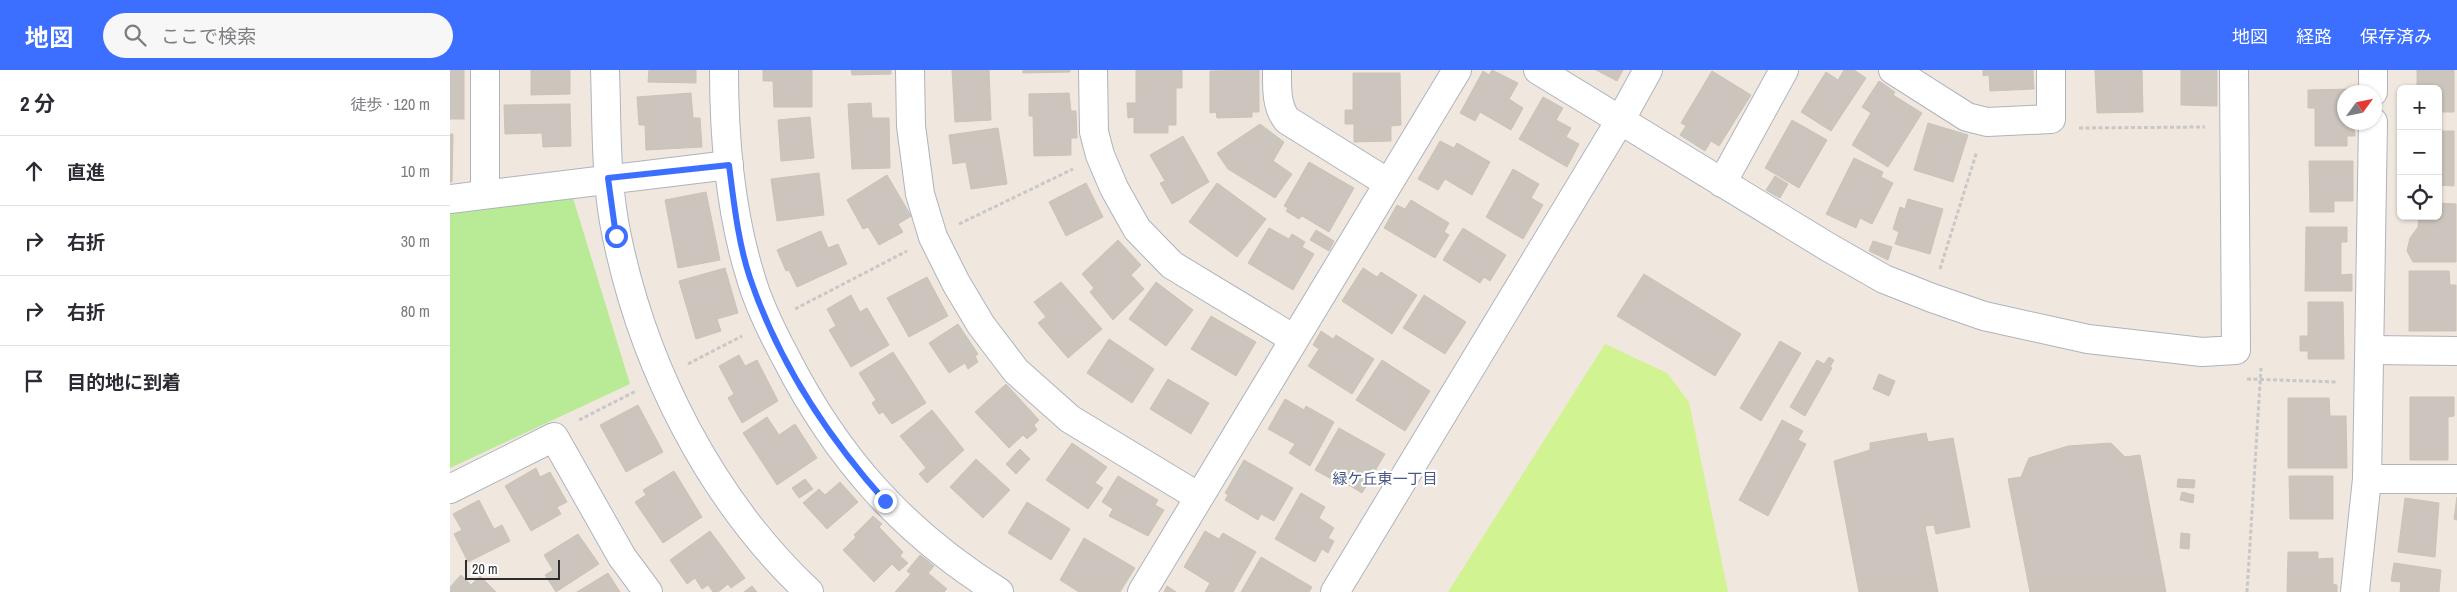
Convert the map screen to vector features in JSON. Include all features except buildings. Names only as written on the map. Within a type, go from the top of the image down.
[{"type":"street","points":[[484,194],[485,70]]},
{"type":"street","points":[[605,70],[608,178],[616,236],[633,302],[660,378],[700,453],[744,519],[790,574],[809,592]]},
{"type":"street","points":[[724,70],[729,165],[736,219],[750,276],[768,323],[800,385],[823,424],[852,464],[885,501],[965,571],[999,592]]},
{"type":"street","points":[[910,70],[911,126],[920,194],[933,237],[980,325],[1016,371],[1070,419],[1199,498]]},
{"type":"street","points":[[1093,70],[1094,132],[1100,155],[1114,188],[1137,229],[1172,265],[1294,340]]},
{"type":"street","points":[[1277,70],[1277,93],[1280,112],[1287,120],[1388,183]]},
{"type":"street","points":[[1142,592],[1457,70]]},
{"type":"street","points":[[1538,70],[1621,119],[1722,183],[1884,279],[1984,316],[2088,339],[2202,352],[2236,350],[2234,70]]},
{"type":"street","points":[[1335,592],[1621,119],[1648,70]]},
{"type":"street","points":[[1722,183],[1784,70]]},
{"type":"street","points":[[1893,70],[1967,117],[1987,122],[2051,119],[2051,70]]},
{"type":"street","points":[[2373,70],[2373,85]]},
{"type":"street","points":[[2355,592],[2367,479],[2373,130]]},
{"type":"street","points":[[450,198],[729,165]]},
{"type":"street","points":[[2370,350],[2457,351]]},
{"type":"street","points":[[450,489],[554,437],[622,557],[648,592]]},
{"type":"street","points":[[2367,479],[2457,479]]},
{"type":"path","points":[[2051,119],[2069,128],[2234,127]]},
{"type":"path","points":[[1932,298],[1987,122]]},
{"type":"path","points":[[682,367],[768,323]]},
{"type":"path","points":[[554,437],[562,429],[638,390]]},
{"type":"green space","points":[[573,198],[630,384],[450,468],[450,213]]},
{"type":"green space","points":[[1605,344],[1667,373],[1689,402],[1728,592],[1448,592]]},
{"type":"district","name":"緑ケ丘東一丁目","points":[[1385,478]]},
{"type":"route","points":[[616,236],[608,178],[729,165],[736,219],[750,276],[768,323],[800,385],[823,424],[852,464],[885,501]]}]
